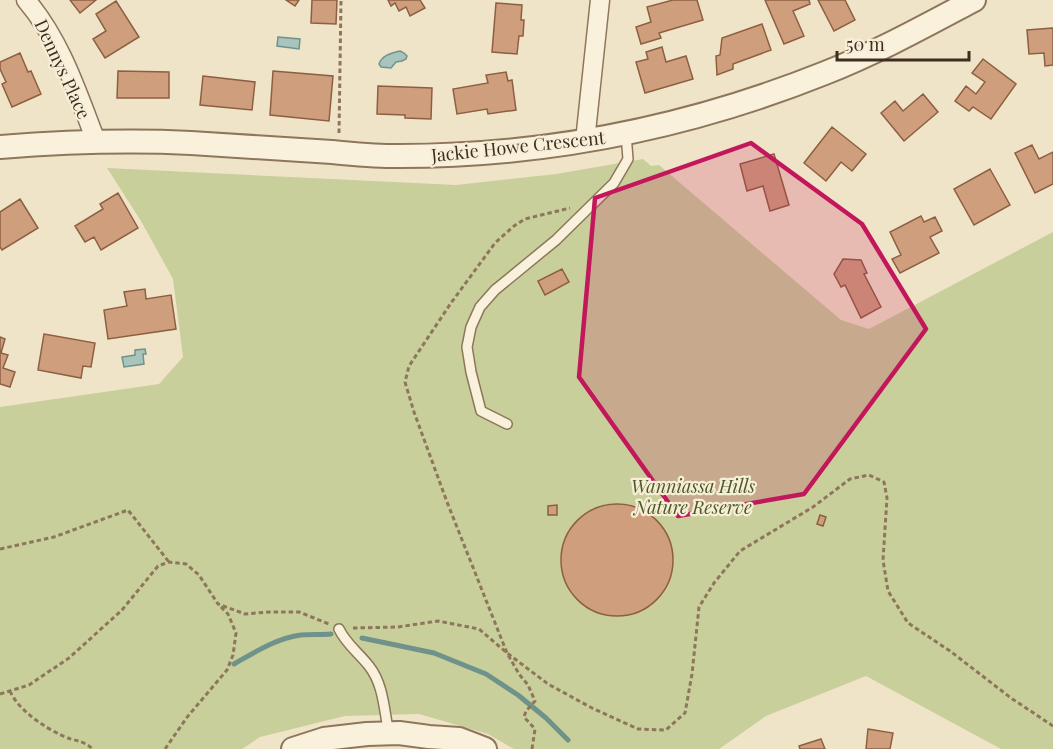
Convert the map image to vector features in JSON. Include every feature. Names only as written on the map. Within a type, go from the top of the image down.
[{"type":"street","name":"Dennys Place","points":[[26,0],[51,33],[70,73],[96,141]]},
{"type":"street","points":[[585,141],[600,0]]},
{"type":"street","name":"Jackie Howe Crescent","points":[[0,147],[96,141],[189,143],[390,156],[468,154],[546,147],[626,134],[727,108],[826,73],[974,0]]},
{"type":"street","points":[[293,749],[324,739],[367,734],[459,739],[485,749]]},
{"type":"street","points":[[429,737],[454,749]]},
{"type":"lane","points":[[507,424],[482,411],[471,372],[467,347],[471,327],[480,308],[495,290],[556,240],[614,183],[628,159],[626,134]]},
{"type":"lane","points":[[339,629],[344,640],[370,667],[377,680],[389,734]]},
{"type":"path","points":[[339,142],[341,0]]},
{"type":"path","points":[[218,604],[245,614],[299,612],[339,629],[398,627],[438,621],[479,629],[548,684],[592,708],[638,729],[666,730],[685,713],[692,674],[699,607],[714,583],[740,551],[813,507],[850,479],[869,475],[884,482],[887,498],[884,571],[888,591],[908,623],[1053,726]]},
{"type":"path","points":[[0,549],[54,537],[128,510],[169,562]]},
{"type":"path","points":[[0,694],[29,685],[69,658],[122,610],[158,566],[169,562],[186,564],[199,575],[218,604],[228,614],[236,633],[233,655],[227,670],[188,716],[165,749]]},
{"type":"path","points":[[10,691],[14,700],[38,721],[64,736],[86,743],[93,749]]},
{"type":"path","points":[[532,749],[535,729],[524,717],[535,701]]},
{"type":"highlighted area","points":[[751,143],[862,224],[926,329],[804,494],[678,516],[579,377],[595,198]]},
{"type":"green space","name":"Wanniassa Hills Nature Reserve","points":[[643,159],[651,166],[659,165],[841,320],[869,329],[1053,232],[1053,749],[1001,749],[866,676],[766,716],[719,749],[514,749],[488,734],[419,714],[345,716],[260,737],[242,749],[0,749],[0,407],[159,384],[183,357],[173,279],[141,221],[107,168],[456,185],[556,174]]},
{"type":"water","points":[[278,37],[300,39],[299,49],[277,46]]},
{"type":"water","points":[[400,51],[407,56],[406,59],[396,62],[391,68],[381,67],[379,64],[382,58]]},
{"type":"water","points":[[145,349],[144,364],[124,367],[122,357],[135,355],[135,350]]},
{"type":"building","points":[[70,0],[96,0],[80,13]]},
{"type":"building","points":[[286,0],[299,0],[295,6]]},
{"type":"building","points":[[312,0],[337,0],[336,24],[311,23]]},
{"type":"building","points":[[388,0],[420,0],[425,8],[410,16],[406,7],[399,11],[395,3],[391,6]]},
{"type":"building","points":[[673,0],[697,0],[703,20],[659,33],[661,38],[641,44],[636,27],[651,22],[647,7]]},
{"type":"building","points":[[765,0],[809,0],[810,4],[793,11],[804,36],[784,44]]},
{"type":"building","points":[[818,0],[845,0],[855,20],[834,31]]},
{"type":"building","points":[[116,1],[139,37],[105,58],[93,39],[106,31],[96,14]]},
{"type":"building","points":[[496,3],[522,5],[523,36],[519,36],[517,54],[492,52]]},
{"type":"building","points":[[762,24],[771,50],[733,64],[733,69],[717,75],[716,56],[720,55],[722,38]]},
{"type":"building","points":[[1053,28],[1053,65],[1045,66],[1044,53],[1029,54],[1027,30]]},
{"type":"building","points":[[662,47],[666,62],[686,56],[693,79],[645,93],[636,62],[648,59],[646,52]]},
{"type":"building","points":[[20,53],[41,94],[12,107],[2,84],[6,82],[0,69],[0,62]]},
{"type":"building","points":[[983,59],[1016,84],[991,119],[973,107],[969,111],[955,101],[966,86],[976,94],[985,82],[972,73]]},
{"type":"building","points":[[118,71],[169,72],[169,98],[117,98]]},
{"type":"building","points":[[273,71],[333,76],[329,121],[270,115]]},
{"type":"building","points":[[506,72],[508,81],[512,80],[516,110],[488,114],[487,109],[457,114],[453,89],[488,83],[486,75]]},
{"type":"building","points":[[203,76],[255,82],[252,110],[200,105]]},
{"type":"building","points":[[378,86],[432,88],[431,119],[377,114]]},
{"type":"building","points":[[923,94],[938,112],[904,141],[881,113],[895,101],[903,111]]},
{"type":"building","points":[[832,127],[866,154],[852,171],[841,162],[826,181],[804,163]]},
{"type":"building","points":[[1032,145],[1039,159],[1053,152],[1053,184],[1035,193],[1015,153]]},
{"type":"building","points":[[774,154],[789,205],[770,211],[763,186],[747,191],[740,164]]},
{"type":"building","points":[[990,169],[1010,205],[974,225],[954,189]]},
{"type":"building","points":[[118,193],[138,228],[101,250],[94,237],[85,242],[75,226],[103,209],[100,204]]},
{"type":"building","points":[[20,199],[38,228],[2,250],[0,247],[0,212]]},
{"type":"building","points":[[921,216],[924,222],[935,217],[942,231],[930,237],[939,253],[900,273],[892,259],[901,255],[890,232]]},
{"type":"building","points":[[843,259],[861,260],[867,273],[864,274],[881,307],[861,318],[845,285],[841,287],[834,274]]},
{"type":"building","points":[[562,269],[569,282],[545,295],[538,281]]},
{"type":"building","points":[[145,289],[146,299],[171,295],[176,329],[108,339],[104,310],[127,306],[124,292]]},
{"type":"building","points":[[44,334],[95,343],[91,367],[83,366],[81,378],[38,370]]},
{"type":"building","points":[[0,337],[5,339],[1,353],[8,355],[3,368],[15,372],[10,387],[0,384]]},
{"type":"building","points":[[617,504],[638,508],[657,520],[669,539],[673,560],[669,581],[657,600],[638,612],[617,616],[596,612],[577,600],[565,581],[561,560],[565,539],[577,520],[596,508]]},
{"type":"building","points":[[557,505],[557,515],[548,515],[548,506]]},
{"type":"building","points":[[820,515],[826,517],[823,526],[817,524]]},
{"type":"building","points":[[868,729],[893,733],[890,749],[866,749]]},
{"type":"building","points":[[821,739],[825,749],[800,749],[799,746]]},
{"type":"waterway","points":[[234,664],[283,639],[301,635],[331,634]]},
{"type":"waterway","points":[[362,638],[434,653],[486,674],[518,695],[568,740]]}]
